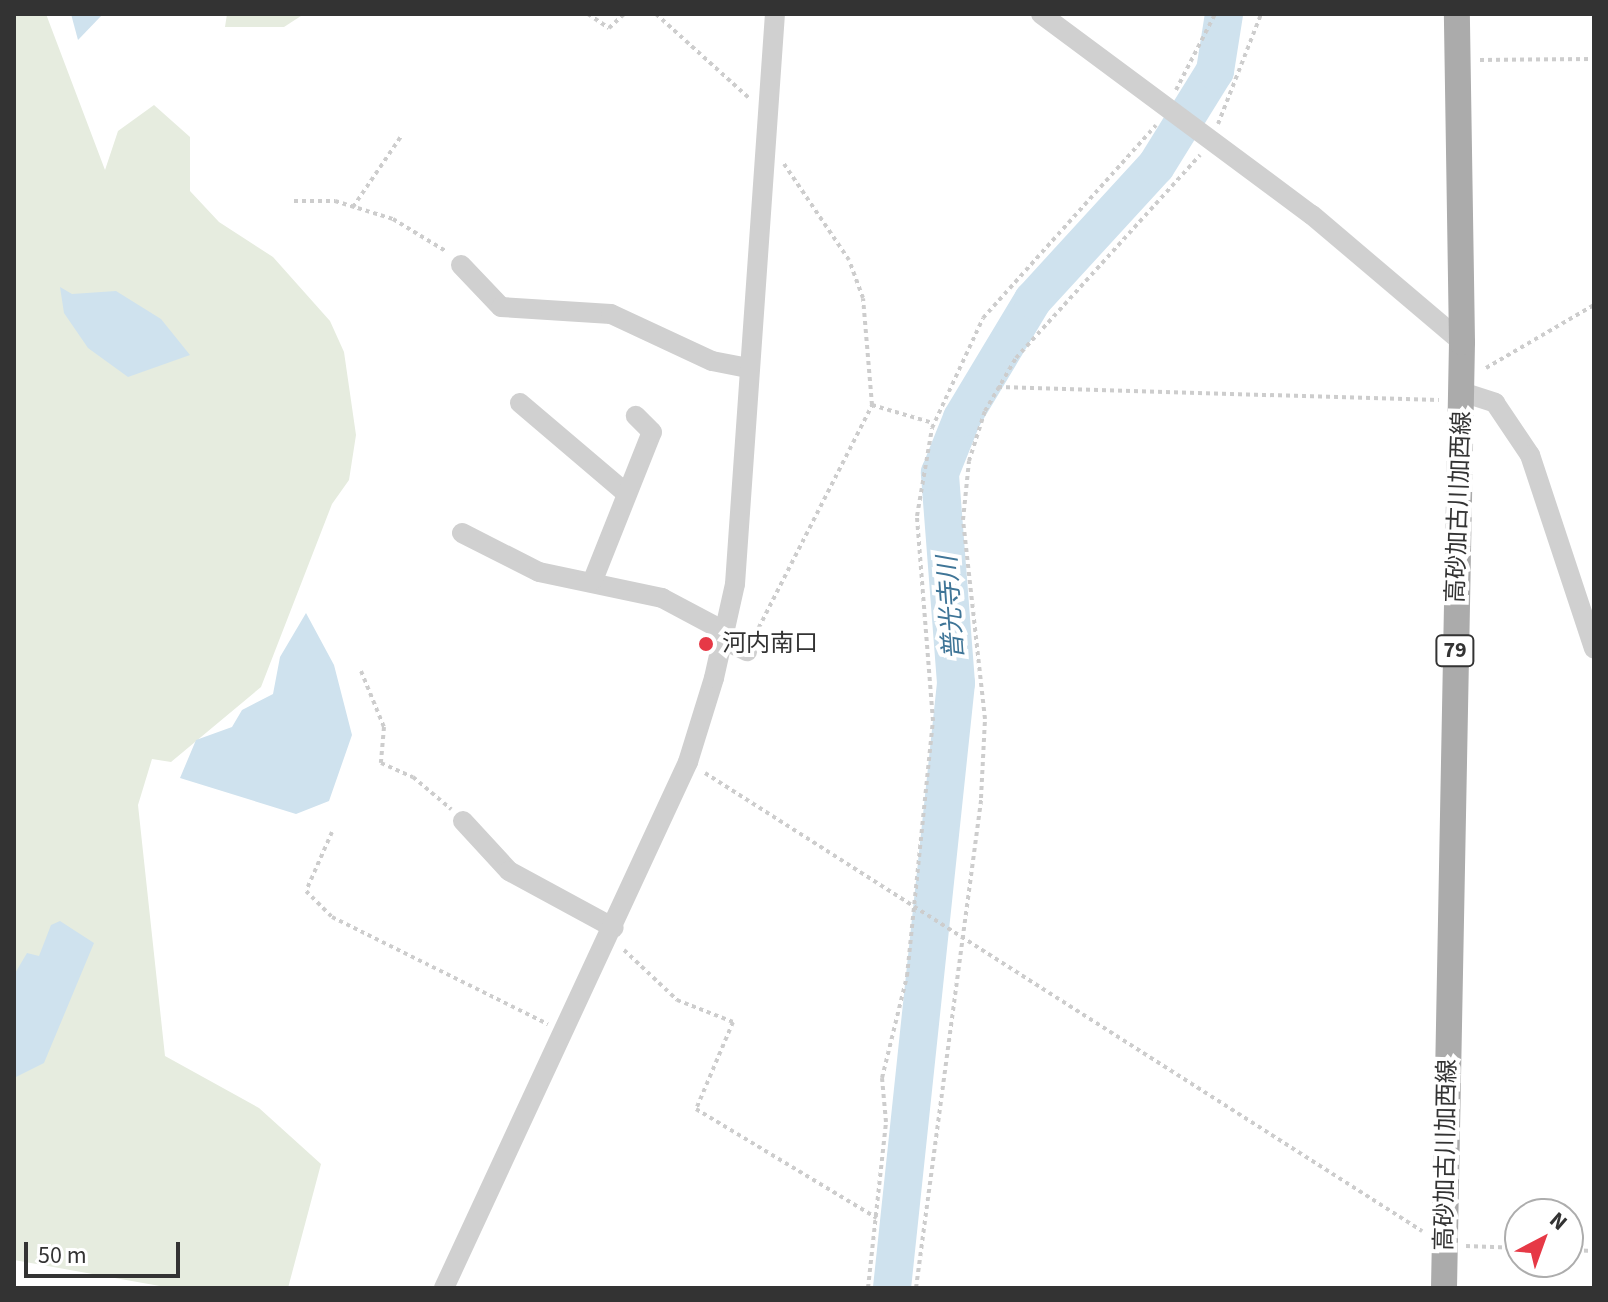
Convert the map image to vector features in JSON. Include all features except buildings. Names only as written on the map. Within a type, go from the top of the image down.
[{"type":"main road","name":"高砂加古川加西線","points":[[1444,1288],[1462,388],[1457,14]]},
{"type":"street","points":[[444,1288],[611,934],[688,762],[723,635],[735,584],[747,368],[770,109],[775,14]]},
{"type":"street","points":[[1041,14],[1206,140],[1312,215],[1462,342]]},
{"type":"street","points":[[461,265],[501,307],[611,314],[712,361],[747,368]]},
{"type":"street","points":[[1462,388],[1495,403],[1530,455],[1594,649]]},
{"type":"street","points":[[520,403],[627,494]]},
{"type":"street","points":[[593,580],[652,432],[636,416]]},
{"type":"street","points":[[462,533],[553,577],[593,580],[662,598],[747,651]]},
{"type":"street","points":[[463,821],[509,871],[611,934]]},
{"type":"path","points":[[588,14],[609,28],[624,14]]},
{"type":"path","points":[[656,14],[770,109]]},
{"type":"path","points":[[868,1288],[886,1122],[882,1078],[907,976],[933,721],[917,516],[933,423],[983,318],[1146,138],[1187,77],[1215,14]]},
{"type":"path","points":[[916,1288],[964,941],[985,719],[963,520],[969,461],[998,387],[1206,140],[1261,14]]},
{"type":"path","points":[[1458,60],[1594,59]]},
{"type":"path","points":[[353,207],[402,135]]},
{"type":"path","points":[[747,651],[872,405],[863,298],[849,260],[801,182],[766,152]]},
{"type":"path","points":[[294,201],[353,207],[433,239],[461,265]]},
{"type":"path","points":[[998,387],[1462,388],[1483,369],[1594,305]]},
{"type":"path","points":[[872,405],[933,423]]},
{"type":"path","points":[[361,671],[384,727],[381,763],[413,777],[463,821]]},
{"type":"path","points":[[688,762],[1444,1245],[1504,1247]]},
{"type":"path","points":[[332,832],[306,891],[332,917],[564,1032]]},
{"type":"path","points":[[611,934],[677,1000],[733,1022],[696,1109],[877,1218]]},
{"type":"shaded area","points":[[14,14],[46,14],[105,170],[118,131],[154,105],[190,137],[190,191],[219,222],[273,257],[330,321],[344,352],[356,435],[349,480],[332,504],[261,687],[171,762],[152,759],[138,805],[165,1056],[259,1108],[321,1164],[288,1288],[171,1288],[14,1260]]},
{"type":"shaded area","points":[[227,14],[304,14],[284,27],[225,27]]},
{"type":"water","points":[[71,14],[103,14],[78,40]]},
{"type":"water","points":[[60,287],[72,294],[116,291],[161,319],[190,355],[128,377],[88,348],[64,313]]},
{"type":"water","points":[[306,613],[334,665],[352,735],[329,801],[296,814],[180,778],[196,740],[232,727],[242,710],[273,694],[280,657]]},
{"type":"water","points":[[60,921],[94,943],[44,1063],[14,1078],[14,975],[27,953],[39,956],[51,925]]},
{"type":"waterway","name":"普光寺川","points":[[892,1288],[956,683],[940,473],[962,418],[1033,300],[1156,166],[1215,71],[1224,14]]},
{"type":"place","name":"河内南口","points":[[706,644]]}]
